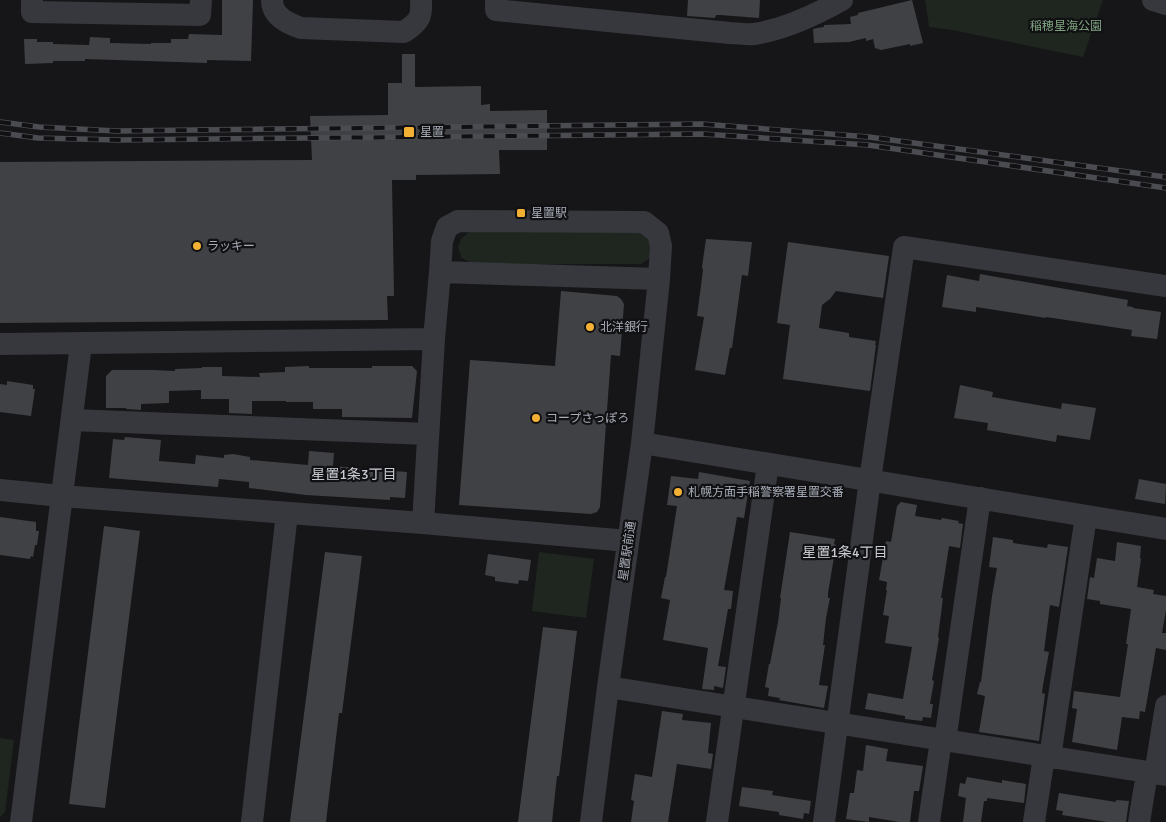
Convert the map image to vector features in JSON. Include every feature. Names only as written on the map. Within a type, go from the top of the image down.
[{"type":"street","points":[[32,0],[32,12],[200,15],[201,0]]},
{"type":"street","points":[[272,0],[272,6],[278,16],[287,23],[301,28],[404,32],[415,24],[422,14],[422,0]]},
{"type":"street","points":[[496,0],[496,10],[753,34],[792,23],[823,11],[842,0]]},
{"type":"street","points":[[1153,0],[1166,4]]},
{"type":"street","name":"星置駅前通","points":[[422,523],[442,241],[447,227],[458,221],[644,222],[658,233],[662,246],[642,443],[591,822]]},
{"type":"street","points":[[824,822],[870,480],[904,247],[1166,286]]},
{"type":"street","points":[[440,272],[659,279]]},
{"type":"street","points":[[0,344],[434,339]]},
{"type":"street","points":[[20,822],[81,344]]},
{"type":"street","points":[[72,420],[428,434]]},
{"type":"street","points":[[642,443],[1166,529]]},
{"type":"street","points":[[717,822],[768,464]]},
{"type":"street","points":[[0,490],[628,541]]},
{"type":"street","points":[[929,822],[980,498]]},
{"type":"street","points":[[252,822],[287,513]]},
{"type":"street","points":[[1034,822],[1047,757],[1086,516]]},
{"type":"street","points":[[608,687],[1156,774]]},
{"type":"street","points":[[1139,822],[1156,774],[1166,706]]},
{"type":"green space","name":"稲穂星海公園","points":[[925,0],[1103,0],[1083,57],[929,27]]},
{"type":"green space","points":[[470,231],[643,231],[651,238],[650,258],[641,264],[473,264],[462,258],[458,248],[461,239]]},
{"type":"green space","points":[[539,552],[594,559],[586,618],[532,611]]},
{"type":"green space","points":[[0,738],[14,740],[5,812],[0,817]]},
{"type":"building","points":[[222,0],[253,0],[251,61],[207,60],[207,63],[85,59],[85,61],[53,61],[53,63],[25,64],[24,39],[37,39],[37,42],[53,42],[53,44],[89,45],[90,37],[110,38],[110,43],[151,44],[171,43],[171,39],[188,39],[189,34],[222,35]]},
{"type":"building","points":[[688,0],[760,0],[759,18],[720,15],[716,15],[715,18],[687,16]]},
{"type":"building","points":[[912,0],[923,43],[881,50],[875,48],[873,39],[866,41],[866,38],[849,42],[814,43],[813,29],[824,27],[824,25],[851,24],[850,17],[858,15],[858,13]]},
{"type":"building","name":"ラッキー","points":[[402,54],[415,54],[415,87],[481,86],[481,105],[490,104],[490,111],[547,110],[547,150],[499,150],[500,174],[416,175],[416,180],[392,180],[394,296],[387,296],[388,320],[0,323],[0,162],[312,160],[310,116],[388,115],[388,83],[402,83]]},
{"type":"building","points":[[706,239],[752,242],[748,276],[742,275],[732,348],[730,348],[725,375],[695,370],[704,317],[697,316]]},
{"type":"building","points":[[788,242],[889,256],[883,298],[836,291],[822,305],[819,328],[849,333],[849,337],[876,341],[870,391],[783,379],[790,325],[777,323]]},
{"type":"building","points":[[980,274],[1128,300],[1127,306],[1161,312],[1157,339],[1131,336],[1132,330],[1046,317],[976,307],[976,312],[942,307],[947,275],[979,281]]},
{"type":"building","name":"コープさっぽろ","points":[[561,291],[617,296],[624,304],[620,356],[611,355],[600,507],[597,512],[591,514],[459,505],[470,360],[555,366]]},
{"type":"building","points":[[309,366],[309,368],[412,366],[417,371],[412,418],[342,417],[342,409],[313,409],[313,402],[286,401],[252,401],[252,414],[229,413],[229,399],[201,399],[201,390],[169,391],[169,403],[141,404],[141,410],[106,408],[106,376],[112,370],[175,371],[175,369],[222,367],[222,376],[260,377],[259,373],[285,372],[285,367]]},
{"type":"building","points":[[7,381],[33,385],[33,389],[35,389],[31,416],[0,412],[0,384],[7,385]]},
{"type":"building","points":[[960,385],[993,392],[992,397],[1055,408],[1061,409],[1062,403],[1096,408],[1090,440],[1057,435],[1056,442],[987,430],[988,423],[954,418]]},
{"type":"building","points":[[125,437],[161,440],[159,461],[195,464],[196,455],[224,458],[224,455],[233,454],[250,457],[250,460],[308,465],[309,451],[334,453],[333,466],[407,472],[405,498],[390,497],[390,500],[306,495],[249,488],[249,482],[219,479],[218,487],[109,478],[113,439],[124,440]]},
{"type":"building","points":[[699,472],[750,481],[744,518],[737,517],[724,590],[733,591],[731,609],[728,609],[718,666],[726,667],[723,688],[714,686],[714,690],[702,689],[708,648],[663,640],[670,600],[661,598],[677,506],[667,505],[671,476],[698,479]]},
{"type":"building","points":[[1139,479],[1166,484],[1165,504],[1135,499]]},
{"type":"building","points":[[901,502],[917,505],[915,516],[941,520],[942,518],[959,521],[958,523],[963,524],[960,548],[949,546],[941,598],[943,598],[939,638],[932,680],[934,681],[930,704],[933,704],[931,718],[923,717],[922,721],[905,719],[905,716],[865,709],[868,693],[903,699],[912,647],[885,643],[889,616],[883,615],[887,582],[879,580],[886,541],[891,542],[897,506]]},
{"type":"building","points":[[0,517],[36,522],[36,531],[39,531],[33,557],[31,556],[30,559],[0,555]]},
{"type":"building","points":[[104,526],[140,531],[105,808],[69,804]]},
{"type":"building","points":[[790,532],[835,539],[834,544],[836,545],[828,593],[828,598],[830,598],[819,685],[828,686],[824,708],[779,700],[780,698],[768,696],[769,688],[765,687],[778,622]]},
{"type":"building","points":[[993,537],[1013,540],[1013,543],[1047,548],[1048,544],[1068,547],[1059,607],[1050,605],[1044,651],[1049,652],[1042,693],[1045,694],[1039,741],[979,732],[985,696],[977,694],[981,682],[997,568],[989,567]]},
{"type":"building","points":[[1117,542],[1141,546],[1137,587],[1154,590],[1153,594],[1166,596],[1166,610],[1162,633],[1166,633],[1166,650],[1156,648],[1145,712],[1140,711],[1139,719],[1122,717],[1117,750],[1072,742],[1077,709],[1072,708],[1074,691],[1120,697],[1131,609],[1100,604],[1100,601],[1087,599],[1090,577],[1094,578],[1097,558],[1115,561]]},
{"type":"building","points":[[325,552],[362,556],[342,713],[339,713],[326,822],[290,822]]},
{"type":"building","points":[[488,554],[531,560],[528,581],[519,580],[518,584],[495,581],[495,577],[485,575]]},
{"type":"building","points":[[543,627],[577,631],[559,776],[557,776],[552,822],[518,822]]},
{"type":"building","points":[[662,711],[683,714],[682,720],[711,723],[708,753],[713,754],[711,769],[677,764],[668,822],[631,822],[634,801],[631,800],[635,774],[652,777]]},
{"type":"building","points":[[866,745],[888,749],[886,761],[923,766],[919,791],[914,791],[910,822],[869,817],[869,822],[846,819],[850,793],[854,793],[857,770],[863,771]]},
{"type":"building","points":[[967,777],[1002,783],[1002,780],[1026,784],[1024,803],[987,798],[987,801],[984,801],[981,822],[963,822],[966,798],[958,796],[960,783],[965,784]]},
{"type":"building","points":[[742,787],[773,791],[772,795],[811,801],[809,814],[804,813],[803,819],[779,815],[779,812],[739,806]]},
{"type":"building","points":[[1059,793],[1116,802],[1116,800],[1129,801],[1126,822],[1107,822],[1062,815],[1063,811],[1056,810]]},
{"type":"railway","points":[[0,122],[39,127],[117,131],[702,124],[869,137],[1166,177]]},
{"type":"railway","points":[[0,133],[38,138],[119,140],[702,134],[868,145],[1166,188]]},
{"type":"place","name":"星置","points":[[409,132]]},
{"type":"place","name":"星置駅","points":[[521,213]]},
{"type":"place","name":"ラッキー","points":[[197,246]]},
{"type":"place","name":"北洋銀行","points":[[590,327]]},
{"type":"place","name":"コープさっぽろ","points":[[536,418]]},
{"type":"place","name":"札幌方面手稲警察署星置交番","points":[[678,492]]},
{"type":"district","name":"星置1条3丁目","points":[[354,474]]},
{"type":"district","name":"星置1条4丁目","points":[[845,552]]}]
